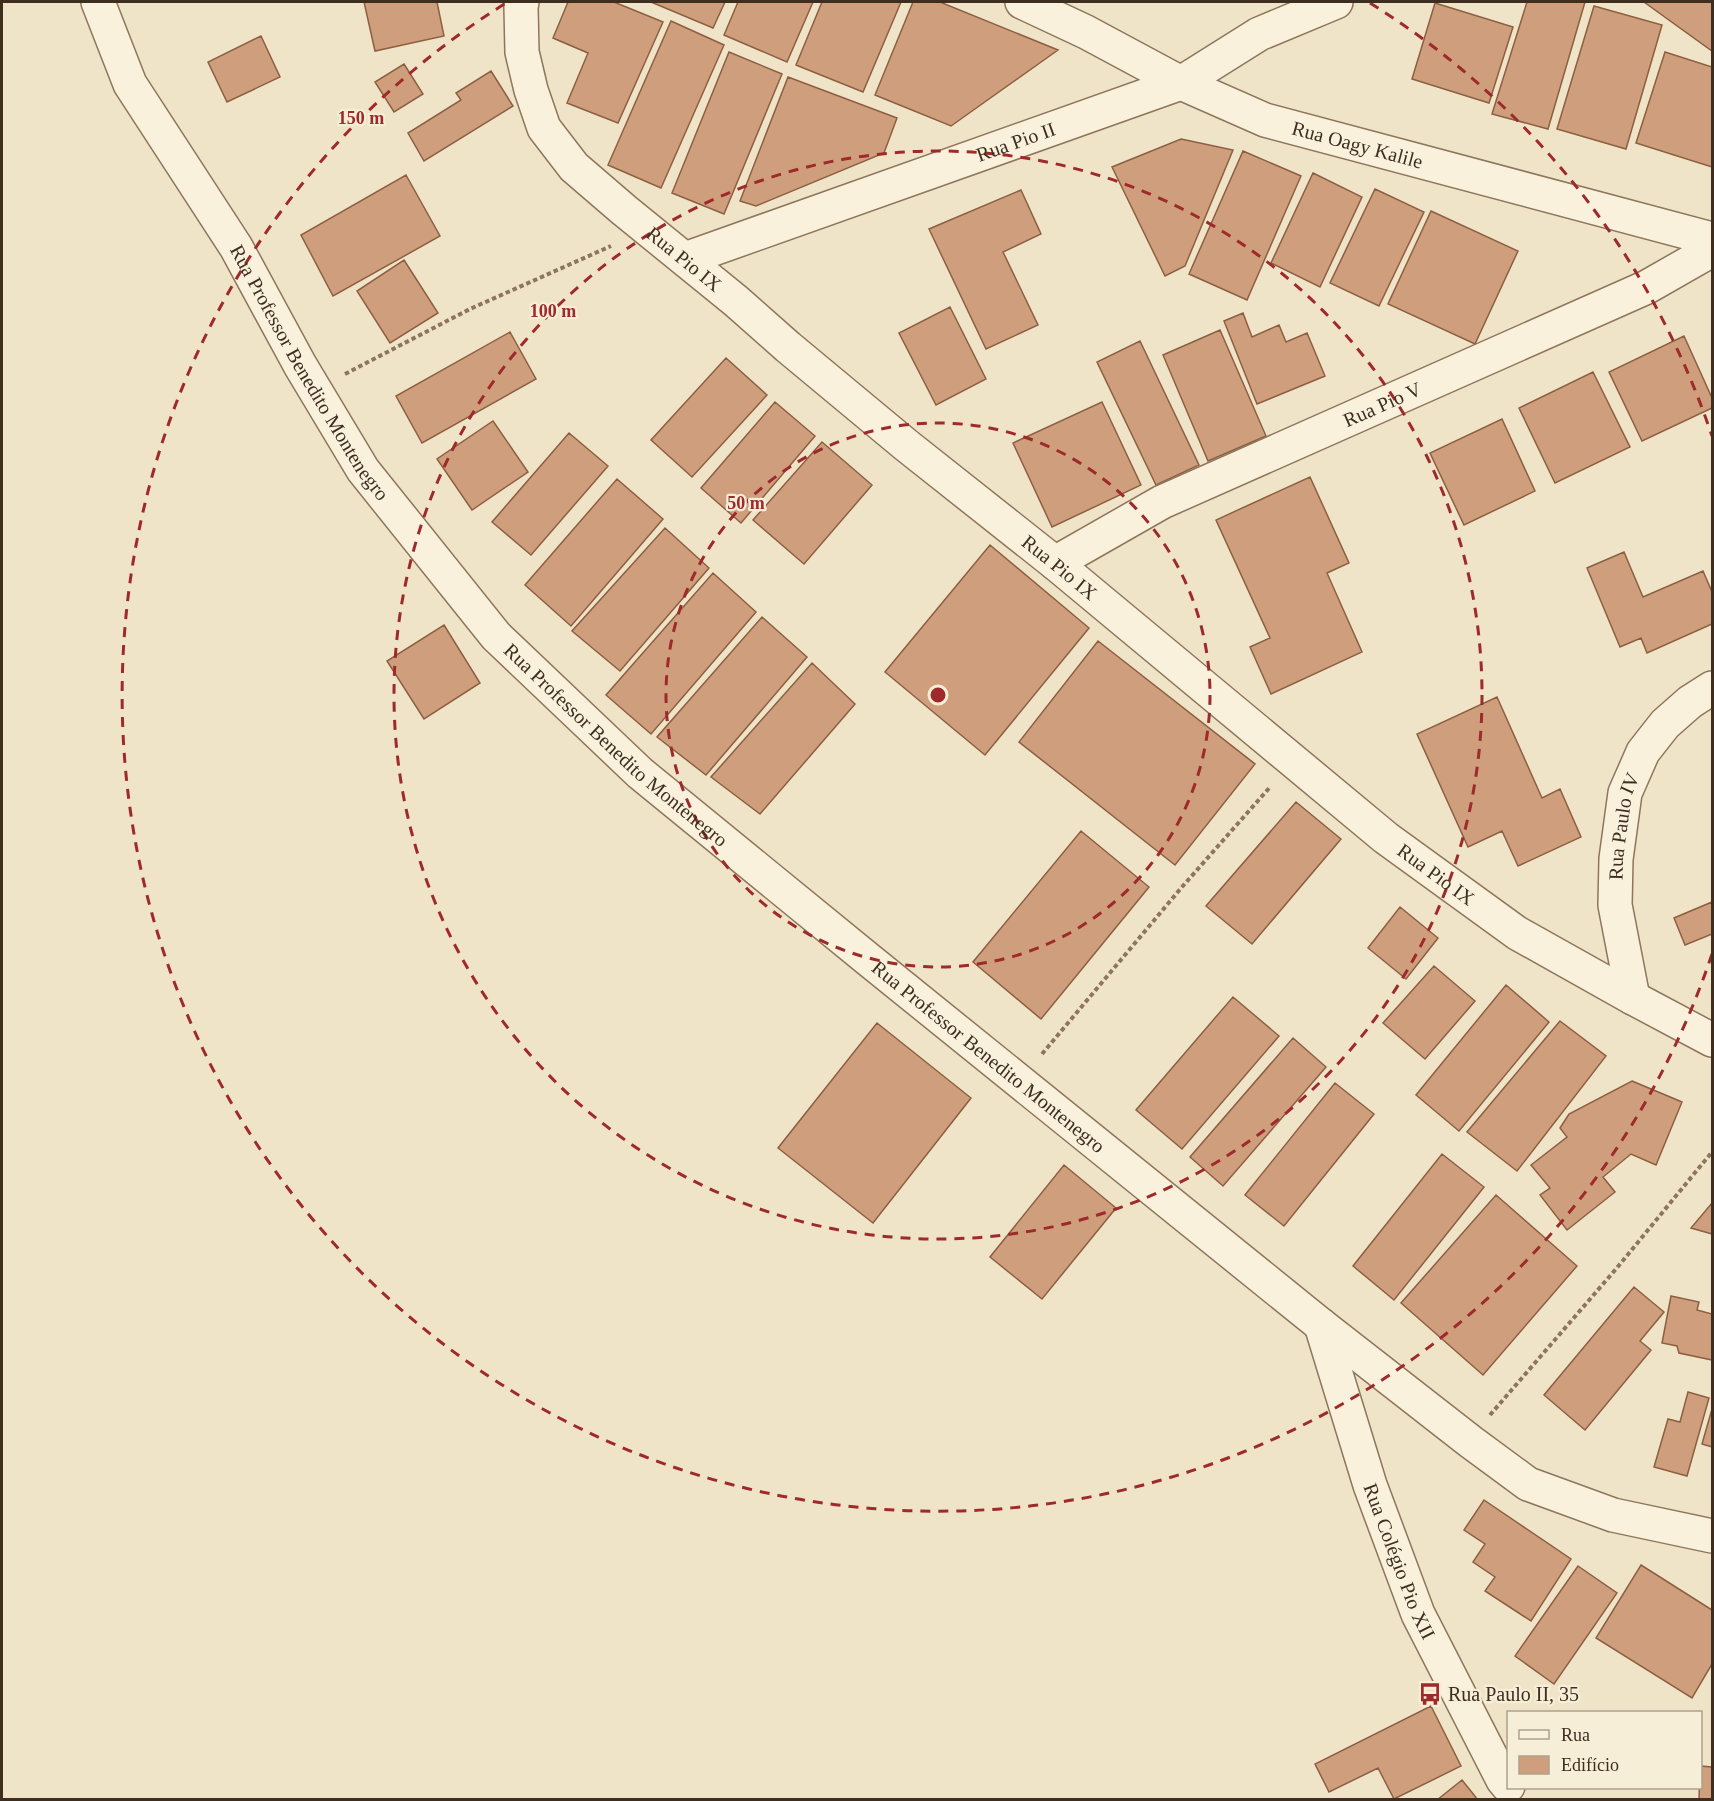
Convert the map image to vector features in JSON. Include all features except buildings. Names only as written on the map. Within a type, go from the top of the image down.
[{"type":"street","name":"Rua Professor Benedito Montenegro","points":[[98,2],[130,84],[236,247],[315,390],[363,470],[495,636],[640,773],[1320,1325],[1471,1442],[1528,1484],[1613,1515],[1713,1536]]},
{"type":"street","name":"Rua Pio IX","points":[[522,2],[522,52],[531,90],[544,128],[574,167],[897,438],[1055,563],[1386,838],[1517,933],[1713,1040]]},
{"type":"street","name":"Rua Oagy Kalile","points":[[1022,2],[1086,32],[1181,82],[1265,120],[1713,239]]},
{"type":"street","name":"Rua Pio II","points":[[685,259],[1181,82],[1259,34],[1336,2]]},
{"type":"street","name":"Rua Pio V","points":[[1055,563],[1162,502],[1647,287],[1713,250]]},
{"type":"street","name":"Rua Paulo IV","points":[[1633,998],[1616,905],[1616,859],[1624,793],[1643,752],[1665,724],[1690,702],[1713,688]]},
{"type":"street","name":"Rua Colégio Pio XII","points":[[1320,1325],[1370,1485],[1418,1614],[1507,1785]]},
{"type":"street","name":"Rua Colégio Pio XII","points":[[1511,1789],[1522,1800]]},
{"type":"path","points":[[315,390],[378,355],[470,309],[647,229]]},
{"type":"path","points":[[1020,1082],[1182,887],[1294,762]]},
{"type":"path","points":[[1471,1442],[1494,1409],[1616,1269],[1713,1152]]},
{"type":"place","name":"Rua Paulo II, 35","points":[[1430,1694]]}]
